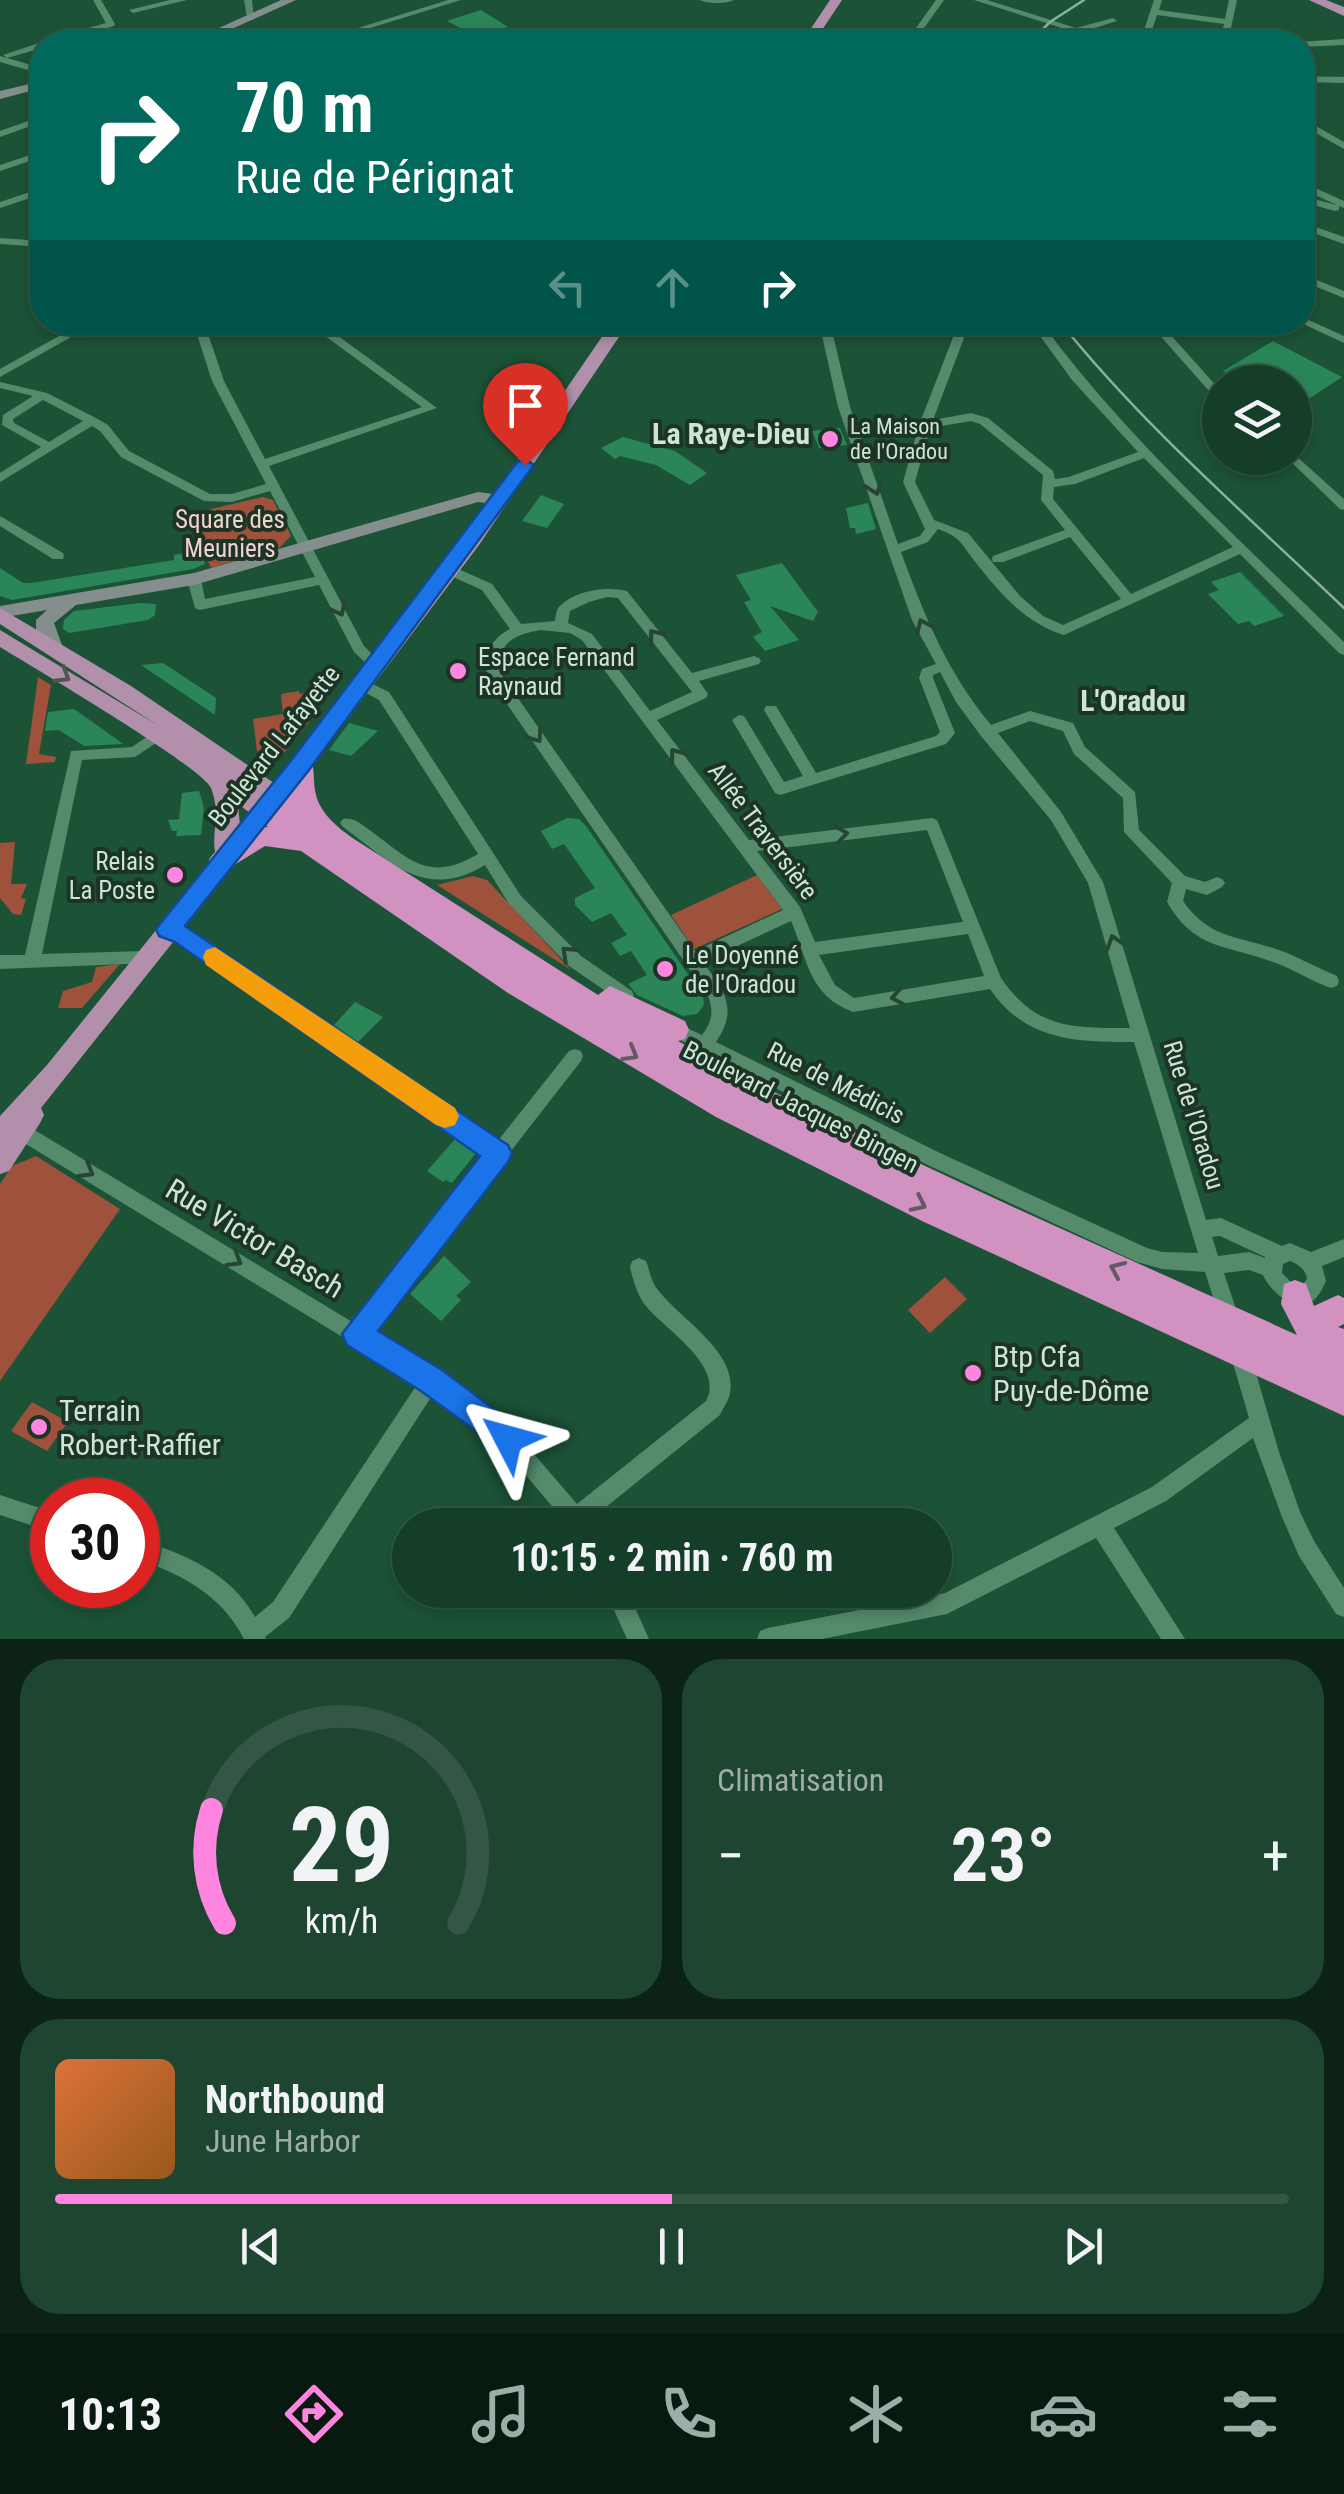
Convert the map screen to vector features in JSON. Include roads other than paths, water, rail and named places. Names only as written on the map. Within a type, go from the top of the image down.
[{"type":"highway","points":[[222,860],[262,836],[326,833],[303,796],[301,764]]},
{"type":"highway","name":"Boulevard Jacques Bingen","points":[[270,803],[326,833],[505,952],[770,1106],[1211,1325]]},
{"type":"highway","name":"Boulevard Jacques Bingen","points":[[326,833],[518,984],[726,1108],[932,1211],[1260,1347],[1344,1374]]},
{"type":"highway","points":[[505,952],[564,975],[675,1030]]},
{"type":"highway","points":[[1260,1347],[1344,1413]]},
{"type":"highway","name":"Boulevard Jacques Bingen","points":[[1260,1347],[1344,1400]]},
{"type":"main road","points":[[223,30],[290,0]]},
{"type":"main road","points":[[816,30],[836,0]]},
{"type":"main road","points":[[1315,0],[1343,10]]},
{"type":"main road","points":[[0,95],[30,88]]},
{"type":"main road","name":"Boulevard Lafayette","points":[[0,1162],[10,1121],[56,1073],[301,764],[501,500],[612,335]]},
{"type":"main road","points":[[0,614],[194,579],[478,498],[501,500]]},
{"type":"main road","points":[[54,648],[45,630],[46,620],[60,607],[79,600]]},
{"type":"main road","points":[[0,614],[54,648],[270,803]]},
{"type":"main road","points":[[0,637],[157,735],[227,771],[272,770],[301,764]]},
{"type":"main road","points":[[222,860],[230,814],[227,771]]},
{"type":"street","points":[[92,30],[112,24],[97,0]]},
{"type":"street","points":[[133,10],[183,0]]},
{"type":"street","points":[[248,0],[252,18]]},
{"type":"street","points":[[357,30],[457,0]]},
{"type":"street","points":[[707,1],[730,0]]},
{"type":"street","points":[[919,30],[940,0]]},
{"type":"street","points":[[978,0],[1074,30],[1113,21]]},
{"type":"street","points":[[1148,30],[1158,0]]},
{"type":"street","points":[[1225,30],[1233,0]]},
{"type":"street","points":[[1154,12],[1226,22]]},
{"type":"street","points":[[1315,43],[1344,42]]},
{"type":"street","points":[[2,56],[30,48]]},
{"type":"street","points":[[2,56],[30,66]]},
{"type":"street","points":[[1315,80],[1344,80]]},
{"type":"street","points":[[1324,80],[1344,92]]},
{"type":"street","points":[[0,134],[30,123]]},
{"type":"street","points":[[1315,129],[1344,146]]},
{"type":"street","points":[[0,168],[30,158]]},
{"type":"street","points":[[1315,192],[1344,206]]},
{"type":"street","points":[[0,205],[30,195]]},
{"type":"street","points":[[1315,201],[1344,206]]},
{"type":"street","points":[[1315,230],[1344,242]]},
{"type":"street","points":[[0,241],[30,243]]},
{"type":"street","points":[[1315,283],[1344,295]]},
{"type":"street","points":[[1315,326],[1344,340]]},
{"type":"street","points":[[0,374],[70,335]]},
{"type":"street","name":"Rue de Médicis","points":[[202,335],[218,381],[308,546],[369,674],[484,858],[515,900],[575,961],[675,1030],[934,1159],[1144,1256],[1164,1264],[1190,1258],[1214,1266],[1232,1260],[1274,1262]]},
{"type":"street","points":[[264,464],[432,408],[328,335]]},
{"type":"street","name":"Rue de l'Oradou","points":[[827,335],[844,407],[919,620],[986,732],[1056,816],[1084,860],[1104,912],[1294,1524],[1344,1606]]},
{"type":"street","points":[[896,549],[929,536],[931,523],[909,482],[925,425],[959,335]]},
{"type":"street","points":[[1044,335],[1076,378],[1146,453],[1344,650]]},
{"type":"street","points":[[1165,335],[1202,377]]},
{"type":"street","points":[[0,385],[44,395],[92,421],[104,428],[126,454],[208,498],[232,498],[274,486]]},
{"type":"street","points":[[44,395],[7,418],[8,425],[49,447]]},
{"type":"street","points":[[925,425],[971,417],[984,422],[1049,474],[1047,500],[1128,599]]},
{"type":"street","points":[[0,478],[92,421]]},
{"type":"street","points":[[1050,484],[1071,481],[1146,453]]},
{"type":"street","points":[[1311,475],[1344,506]]},
{"type":"street","points":[[0,520],[58,556]]},
{"type":"street","points":[[931,523],[972,541],[976,554],[1048,627],[1064,630],[1242,548]]},
{"type":"street","points":[[998,559],[1074,532]]},
{"type":"street","points":[[449,570],[487,587],[518,630]]},
{"type":"street","points":[[194,579],[200,605],[324,580]]},
{"type":"street","points":[[648,718],[701,694],[616,591],[567,607],[561,623],[518,630],[494,652],[490,663],[494,675],[723,1008],[721,1022],[704,1044]]},
{"type":"street","name":"Allée Traversière","points":[[561,623],[587,637],[794,912],[826,988],[838,1000],[853,1005],[994,981]]},
{"type":"street","points":[[688,679],[754,662]]},
{"type":"street","points":[[739,720],[780,789],[940,740],[948,733],[926,678],[927,672],[944,666]]},
{"type":"street","points":[[770,710],[812,779]]},
{"type":"street","points":[[986,732],[1030,716],[1048,718],[1071,732],[1079,750],[1130,796],[1132,832],[1180,880],[1206,889],[1217,883]]},
{"type":"street","points":[[32,961],[76,756],[134,752],[157,735]]},
{"type":"street","points":[[744,847],[932,824],[994,981],[1022,1016],[1046,1029],[1141,1035]]},
{"type":"street","points":[[326,833],[435,878],[457,875],[484,858]]},
{"type":"street","points":[[1180,880],[1175,902],[1219,943],[1273,955],[1331,981]]},
{"type":"street","points":[[692,960],[794,912]]},
{"type":"street","points":[[811,950],[973,927]]},
{"type":"street","points":[[168,929],[183,935],[499,1153]]},
{"type":"street","points":[[0,962],[145,958]]},
{"type":"street","points":[[357,1334],[575,1056]]},
{"type":"street","name":"Rue Victor Basch","points":[[10,1121],[431,1380],[508,1439],[569,1508]]},
{"type":"street","points":[[1202,1229],[1221,1227],[1274,1262],[1281,1288],[1326,1315]]},
{"type":"street","points":[[1310,1262],[1344,1248]]},
{"type":"street","points":[[1274,1262],[1297,1254],[1310,1262],[1326,1315]]},
{"type":"street","points":[[595,1508],[713,1408],[723,1388],[718,1369],[649,1295],[639,1266]]},
{"type":"street","points":[[160,1557],[198,1571],[216,1583],[239,1608],[254,1636],[278,1615],[431,1380]]},
{"type":"street","points":[[768,1639],[946,1603],[1159,1494],[1250,1428],[1262,1428]]},
{"type":"street","points":[[0,1505],[30,1515]]},
{"type":"street","points":[[1100,1525],[1174,1639]]},
{"type":"street","points":[[624,1608],[638,1639]]},
{"type":"railway","points":[[1042,30],[1084,0]]},
{"type":"railway","points":[[1071,335],[1161,434],[1344,608]]},
{"type":"place","name":"La Maison de l'Oradou","points":[[830,439]]},
{"type":"place","name":"Espace Fernand Raynaud","points":[[458,671]]},
{"type":"place","name":"Relais La Poste","points":[[175,875]]},
{"type":"place","name":"Le Doyenné de l'Oradou","points":[[665,969]]},
{"type":"place","name":"Btp Cfa Puy-de-Dôme","points":[[973,1373]]},
{"type":"place","name":"Terrain Robert-Raffier","points":[[39,1427]]},
{"type":"district","name":"La Raye-Dieu","points":[[731,433]]},
{"type":"district","name":"L'Oradou","points":[[1133,700]]},
{"type":"park label","name":"Square des Meuniers","points":[[230,534]]}]
